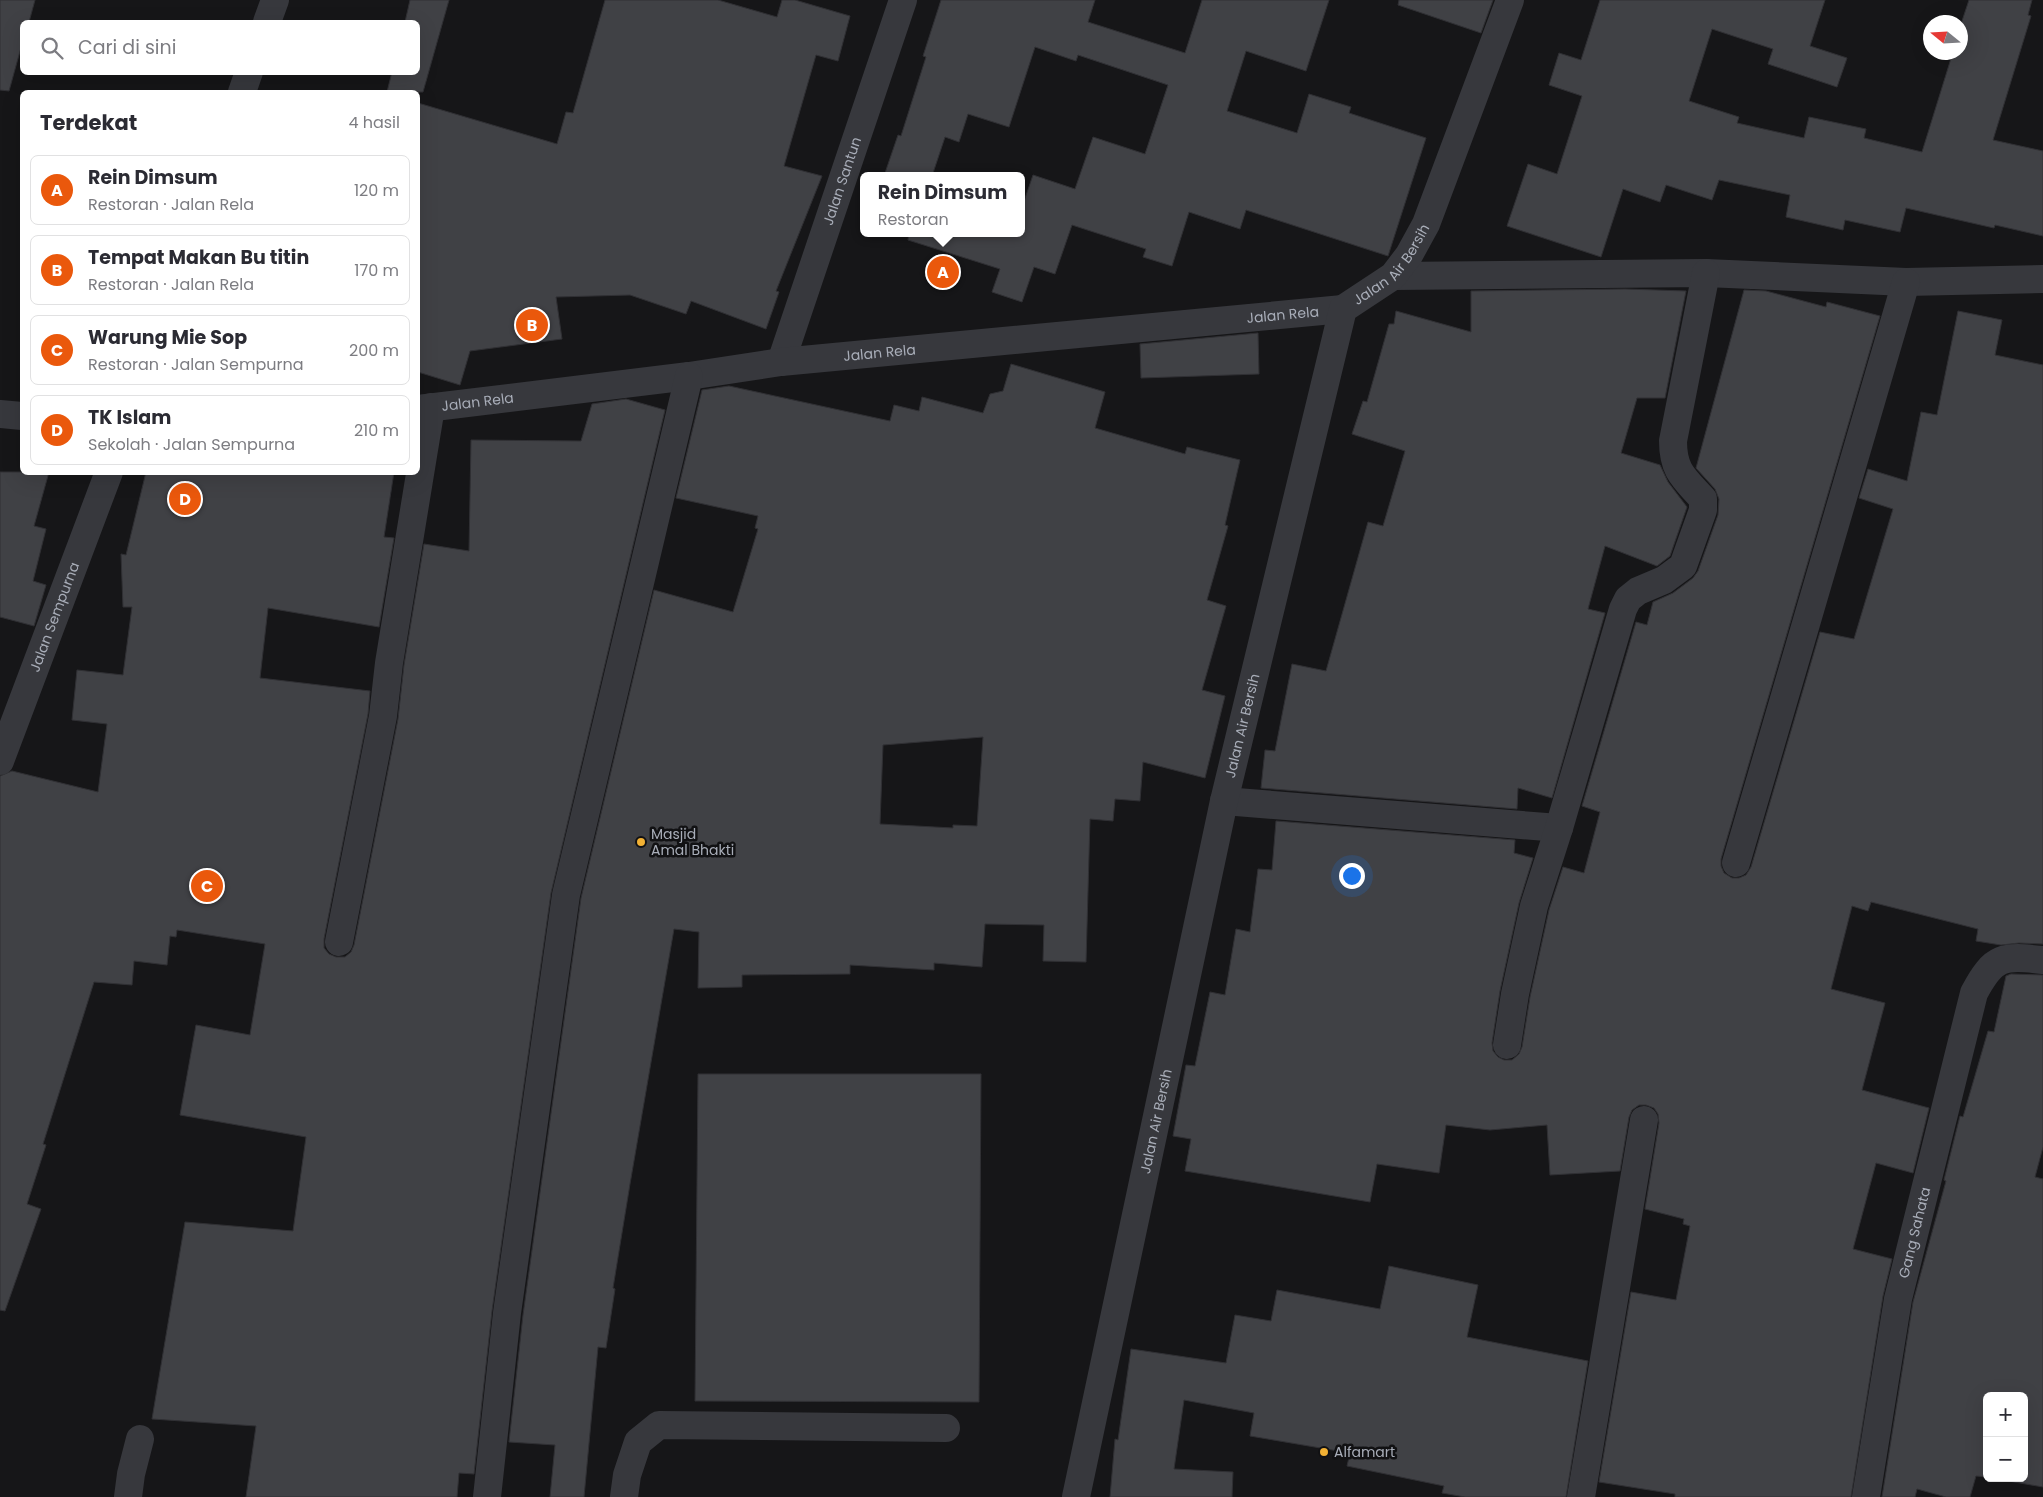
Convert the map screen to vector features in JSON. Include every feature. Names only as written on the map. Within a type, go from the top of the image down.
[{"type":"street","points":[[268,20],[275,0]]},
{"type":"street","name":"Jalan Santun","points":[[781,362],[903,0]]},
{"type":"street","name":"Jalan Air Bersih","points":[[1076,1497],[1224,801],[1343,310],[1393,276],[1409,254],[1426,224],[1510,0]]},
{"type":"street","points":[[243,90],[248,75]]},
{"type":"street","points":[[1393,276],[1706,272],[1906,282],[2043,279]]},
{"type":"street","points":[[1507,1045],[1515,994],[1534,906],[1559,828],[1623,609],[1628,599],[1638,591],[1664,580],[1683,566],[1703,510],[1703,499],[1685,479],[1673,458],[1673,441],[1706,272]]},
{"type":"street","points":[[1736,863],[1906,282]]},
{"type":"street","name":"Jalan Rela","points":[[424,408],[689,376],[781,362],[1343,310]]},
{"type":"street","points":[[487,1497],[507,1313],[566,895],[689,376]]},
{"type":"street","points":[[420,437],[424,408]]},
{"type":"street","points":[[0,414],[20,416]]},
{"type":"street","name":"Jalan Sempurna","points":[[0,761],[107,475]]},
{"type":"street","points":[[339,942],[383,716],[415,475]]},
{"type":"street","points":[[1224,801],[1559,828]]},
{"type":"street","name":"Gang Sahata","points":[[1866,1497],[1898,1299],[1974,992],[1984,974],[1993,964],[2012,957],[2043,960]]},
{"type":"street","points":[[1581,1497],[1644,1120]]},
{"type":"street","points":[[624,1497],[627,1475],[638,1442],[659,1425],[946,1428]]},
{"type":"street","points":[[128,1497],[131,1474],[140,1439]]},
{"type":"building","points":[[0,0],[35,0],[30,20],[20,20],[20,51],[9,91],[0,90]]},
{"type":"building","points":[[410,0],[449,0],[423,92],[420,92],[420,90],[388,90],[391,75],[420,75],[420,20],[405,20]]},
{"type":"building","points":[[605,0],[718,0],[777,17],[782,0],[795,0],[850,16],[838,61],[816,55],[784,166],[822,176],[776,291],[779,292],[766,329],[691,301],[686,314],[630,295],[556,297],[562,339],[470,351],[460,385],[420,373],[420,104],[557,144],[566,112],[573,113]]},
{"type":"building","points":[[941,0],[1095,0],[1088,22],[1185,53],[1202,0],[1329,0],[1306,71],[1246,51],[1227,111],[1297,133],[1309,94],[1351,107],[1349,113],[1426,138],[1388,256],[1246,210],[1240,229],[1189,212],[1172,266],[1143,257],[1146,249],[1072,225],[1055,274],[1034,267],[1022,302],[992,292],[1000,269],[908,240],[908,237],[1025,237],[1025,198],[1033,175],[1075,189],[1093,137],[1145,154],[1168,85],[1078,55],[1076,61],[1035,47],[1009,127],[968,114],[959,142],[945,137],[933,172],[885,172],[898,135],[901,136],[926,57],[923,56]]},
{"type":"building","points":[[1399,0],[1493,0],[1481,33],[1398,5]]},
{"type":"building","points":[[1600,0],[1825,0],[1810,46],[1847,58],[1837,87],[1768,64],[1773,49],[1712,29],[1689,101],[1739,117],[1737,123],[1804,138],[1809,117],[1866,129],[1864,138],[1922,152],[1951,60],[1968,60],[1968,15],[1964,15],[1969,0],[2032,0],[2028,15],[2031,16],[1993,140],[2043,151],[2043,236],[1995,225],[1994,228],[1906,208],[1900,232],[1845,220],[1843,230],[1786,217],[1790,195],[1719,180],[1712,200],[1666,185],[1660,202],[1623,189],[1601,257],[1507,226],[1528,164],[1557,174],[1582,96],[1549,85],[1559,53],[1581,60]]},
{"type":"building","points":[[1625,289],[1686,291],[1665,398],[1637,398],[1621,453],[1660,465],[1668,482],[1687,507],[1670,556],[1657,566],[1605,546],[1588,609],[1605,613],[1552,798],[1518,788],[1517,809],[1261,788],[1265,750],[1275,751],[1292,664],[1326,671],[1368,522],[1383,526],[1405,451],[1352,434],[1363,401],[1367,402],[1389,324],[1394,324],[1396,311],[1471,332],[1471,291]]},
{"type":"building","points":[[1744,290],[1766,291],[1826,307],[1827,302],[1880,316],[1721,859],[1724,873],[1732,878],[1746,875],[1751,867],[1820,632],[1854,639],[1893,509],[1859,498],[1868,469],[1907,481],[1921,412],[1937,415],[1958,311],[2002,320],[1995,355],[2043,365],[2043,944],[2019,943],[2001,945],[1976,941],[1978,929],[1871,902],[1868,911],[1852,906],[1831,989],[1885,1003],[1862,1090],[1929,1108],[1913,1173],[1876,1163],[1853,1249],[1892,1259],[1883,1296],[1851,1497],[1675,1497],[1675,1494],[1599,1482],[1631,1292],[1676,1300],[1690,1226],[1683,1224],[1684,1219],[1645,1209],[1659,1123],[1658,1114],[1654,1108],[1639,1105],[1632,1110],[1629,1117],[1620,1171],[1550,1175],[1547,1125],[1490,1130],[1446,1125],[1439,1173],[1377,1164],[1370,1202],[1185,1171],[1191,1139],[1173,1136],[1186,1065],[1195,1066],[1210,992],[1225,995],[1236,929],[1250,932],[1258,869],[1272,870],[1276,821],[1515,840],[1514,853],[1533,858],[1519,903],[1500,991],[1492,1043],[1493,1051],[1504,1060],[1512,1060],[1519,1054],[1522,1047],[1530,997],[1549,910],[1563,867],[1584,873],[1600,812],[1582,806],[1636,622],[1647,625],[1653,602],[1673,593],[1693,578],[1698,571],[1718,515],[1719,499],[1715,489],[1696,468]]},
{"type":"building","points":[[1258,333],[1259,374],[1141,378],[1140,344]]},
{"type":"building","points":[[1011,364],[1105,392],[1095,428],[1185,454],[1187,447],[1240,460],[1225,525],[1228,526],[1207,600],[1226,606],[1202,690],[1225,696],[1205,778],[1143,762],[1140,801],[1115,799],[1113,821],[1090,819],[1086,962],[1043,961],[1044,925],[985,924],[982,967],[934,963],[934,970],[850,965],[850,974],[742,975],[742,987],[698,988],[699,932],[674,929],[613,1288],[615,1289],[606,1348],[598,1347],[584,1497],[550,1497],[555,1445],[509,1442],[523,1315],[581,898],[654,590],[733,612],[758,529],[755,528],[758,516],[676,498],[702,390],[729,386],[890,421],[894,405],[919,411],[922,397],[983,413],[990,394],[1003,391]],"holes":[[[983,737],[977,826],[953,825],[953,828],[880,824],[883,745]]]},
{"type":"building","points":[[626,399],[665,410],[551,893],[492,1311],[474,1474],[459,1473],[457,1497],[246,1497],[256,1426],[152,1419],[185,1222],[293,1231],[306,1137],[180,1115],[196,1025],[250,1035],[265,944],[177,930],[176,937],[170,936],[167,965],[134,961],[132,985],[94,982],[43,1144],[46,1145],[27,1204],[41,1209],[5,1311],[0,1310],[0,776],[12,771],[98,792],[107,724],[72,720],[77,670],[123,675],[132,607],[123,607],[121,554],[126,555],[145,475],[394,475],[384,537],[394,538],[379,627],[268,608],[260,678],[370,691],[368,714],[324,939],[324,948],[329,954],[336,957],[345,957],[351,952],[354,945],[398,719],[404,665],[424,544],[469,551],[471,440],[581,441],[592,404]]},
{"type":"building","points":[[0,472],[20,472],[20,475],[48,475],[34,526],[46,529],[33,581],[46,585],[34,626],[0,617]]},
{"type":"building","points":[[2011,974],[2043,975],[2043,1147],[2035,1177],[2043,1179],[2043,1487],[2014,1482],[2028,1482],[2028,1392],[1983,1392],[1983,1477],[1976,1476],[1970,1497],[1946,1497],[1917,1489],[1915,1497],[1882,1497],[1913,1302],[1946,1181],[1944,1180],[1960,1116],[1963,1117],[1988,1031],[1994,1032],[2006,976]]},
{"type":"building","points":[[698,1074],[981,1074],[979,1402],[695,1401]]},
{"type":"building","points":[[1389,1266],[1478,1285],[1467,1337],[1588,1361],[1566,1497],[1465,1497],[1442,1493],[1444,1486],[1347,1466],[1350,1453],[1250,1436],[1254,1413],[1184,1400],[1174,1469],[1233,1472],[1232,1497],[1110,1497],[1115,1439],[1118,1440],[1131,1349],[1226,1363],[1235,1315],[1271,1321],[1277,1290],[1380,1309]]},
{"type":"place","name":"Rein Dimsum","points":[[943,272]]},
{"type":"place","name":"Tempat Makan Bu titin","points":[[532,325]]},
{"type":"place","name":"TK Islam","points":[[185,499]]},
{"type":"place","name":"Masjid Amal Bhakti","points":[[641,842]]},
{"type":"place","name":"Warung Mie Sop","points":[[207,886]]},
{"type":"place","name":"Alfamart","points":[[1324,1452]]}]
